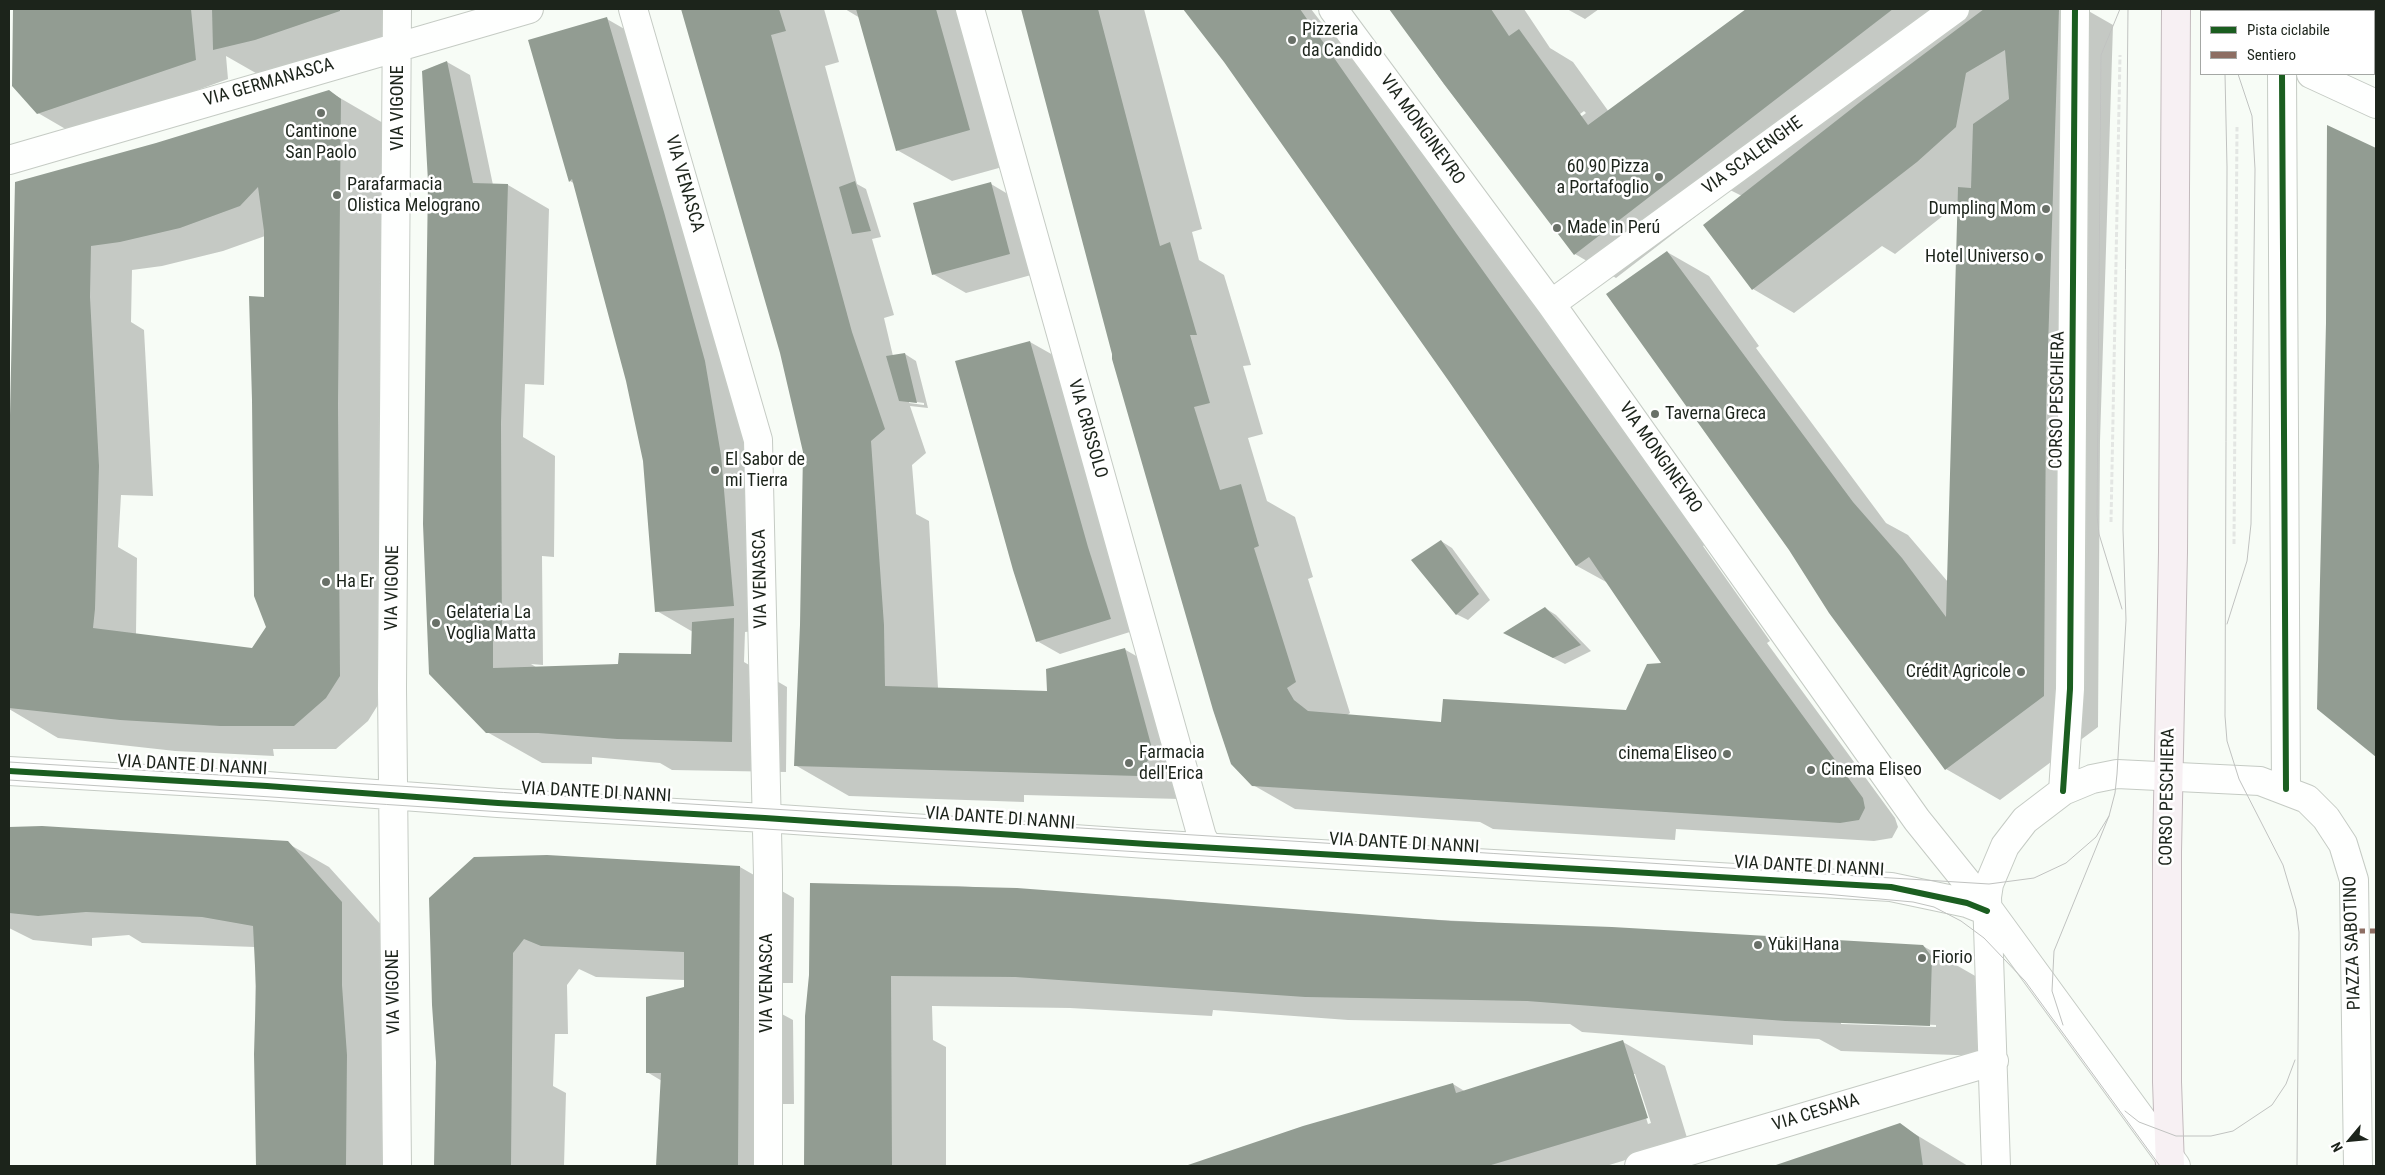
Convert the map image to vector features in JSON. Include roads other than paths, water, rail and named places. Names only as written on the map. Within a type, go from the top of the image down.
[{"type":"main road","name":"CORSO PESCHIERA","points":[[2172,1163],[2167,1072],[2167,775],[2173,552],[2176,9]]},
{"type":"street","name":"VIA VIGONE","points":[[397,1166],[392,796],[398,9]]},
{"type":"street","name":"VIA GERMANASCA","points":[[9,160],[529,9]]},
{"type":"street","name":"VIA VENASCA","points":[[633,9],[758,440],[765,818],[768,874],[768,1166]]},
{"type":"street","name":"VIA CRISSOLO","points":[[970,9],[1192,804],[1202,837],[1208,847]]},
{"type":"street","name":"VIA MONGINEVRO","points":[[1333,9],[1551,304],[1917,820],[1987,909]]},
{"type":"street","name":"VIA SCALENGHE","points":[[1551,304],[1955,9]]},
{"type":"street","name":"CORSO PESCHIERA","points":[[2063,791],[2070,689],[2075,9]]},
{"type":"street","points":[[2282,75],[2286,789]]},
{"type":"street","points":[[2312,75],[2376,104]]},
{"type":"street","name":"VIA DANTE DI NANNI","points":[[9,771],[1208,847],[1891,887],[1987,909]]},
{"type":"street","name":"PIAZZA SABOTINO","points":[[1996,1166],[1994,1061],[1987,909],[1989,884],[2005,846],[2025,820],[2063,791],[2092,779],[2117,774],[2260,781],[2286,789],[2307,799],[2326,818],[2345,848],[2366,931],[2358,1166]]},
{"type":"street","points":[[1987,909],[2172,1163]]},
{"type":"street","name":"VIA CESANA","points":[[1639,1166],[1994,1061]]},
{"type":"tram line","points":[[2120,9],[2101,55],[2097,515],[2099,534],[2122,609]]},
{"type":"tram line","points":[[2063,1025],[2052,991],[2054,951],[2109,816],[2115,793],[2117,774],[2126,620],[2123,530],[2128,9]]},
{"type":"tram line","points":[[2225,75],[2227,167],[2225,716],[2227,741],[2239,779],[2283,865],[2296,909],[2299,932],[2297,1166]]},
{"type":"tram line","points":[[2227,624],[2247,561],[2251,524],[2255,169],[2252,116],[2238,75]]},
{"type":"tram line","points":[[9,762],[1989,884],[2034,878],[2066,863],[2096,837],[2109,816]]},
{"type":"tram line","points":[[9,780],[765,829],[1825,894],[1913,902],[1934,907],[1961,921],[1984,938],[2025,981],[2160,1166]]},
{"type":"tram line","points":[[2125,1111],[2139,1122],[2176,1136],[2211,1136],[2233,1131],[2272,1105],[2286,1084],[2295,1060]]},
{"type":"place","name":"Pizzeria da Candido","points":[[1292,40]]},
{"type":"place","name":"Cantinone San Paolo","points":[[321,113]]},
{"type":"place","name":"60 90 Pizza a Portafoglio","points":[[1659,177]]},
{"type":"place","name":"Parafarmacia Olistica Melograno","points":[[337,195]]},
{"type":"place","name":"Dumpling Mom","points":[[2046,209]]},
{"type":"place","name":"Made in Perú","points":[[1557,228]]},
{"type":"place","name":"Hotel Universo","points":[[2039,257]]},
{"type":"place","name":"Taverna Greca","points":[[1655,414]]},
{"type":"place","name":"El Sabor de mi Tierra","points":[[715,470]]},
{"type":"place","name":"Ha Er","points":[[326,582]]},
{"type":"place","name":"Gelateria La Voglia Matta","points":[[436,623]]},
{"type":"place","name":"Crédit Agricole","points":[[2021,672]]},
{"type":"place","name":"cinema Eliseo","points":[[1727,754]]},
{"type":"place","name":"Farmacia dell'Erica","points":[[1129,763]]},
{"type":"place","name":"Cinema Eliseo","points":[[1811,770]]},
{"type":"place","name":"Yuki Hana","points":[[1758,945]]},
{"type":"place","name":"Fiorio","points":[[1922,958]]}]
